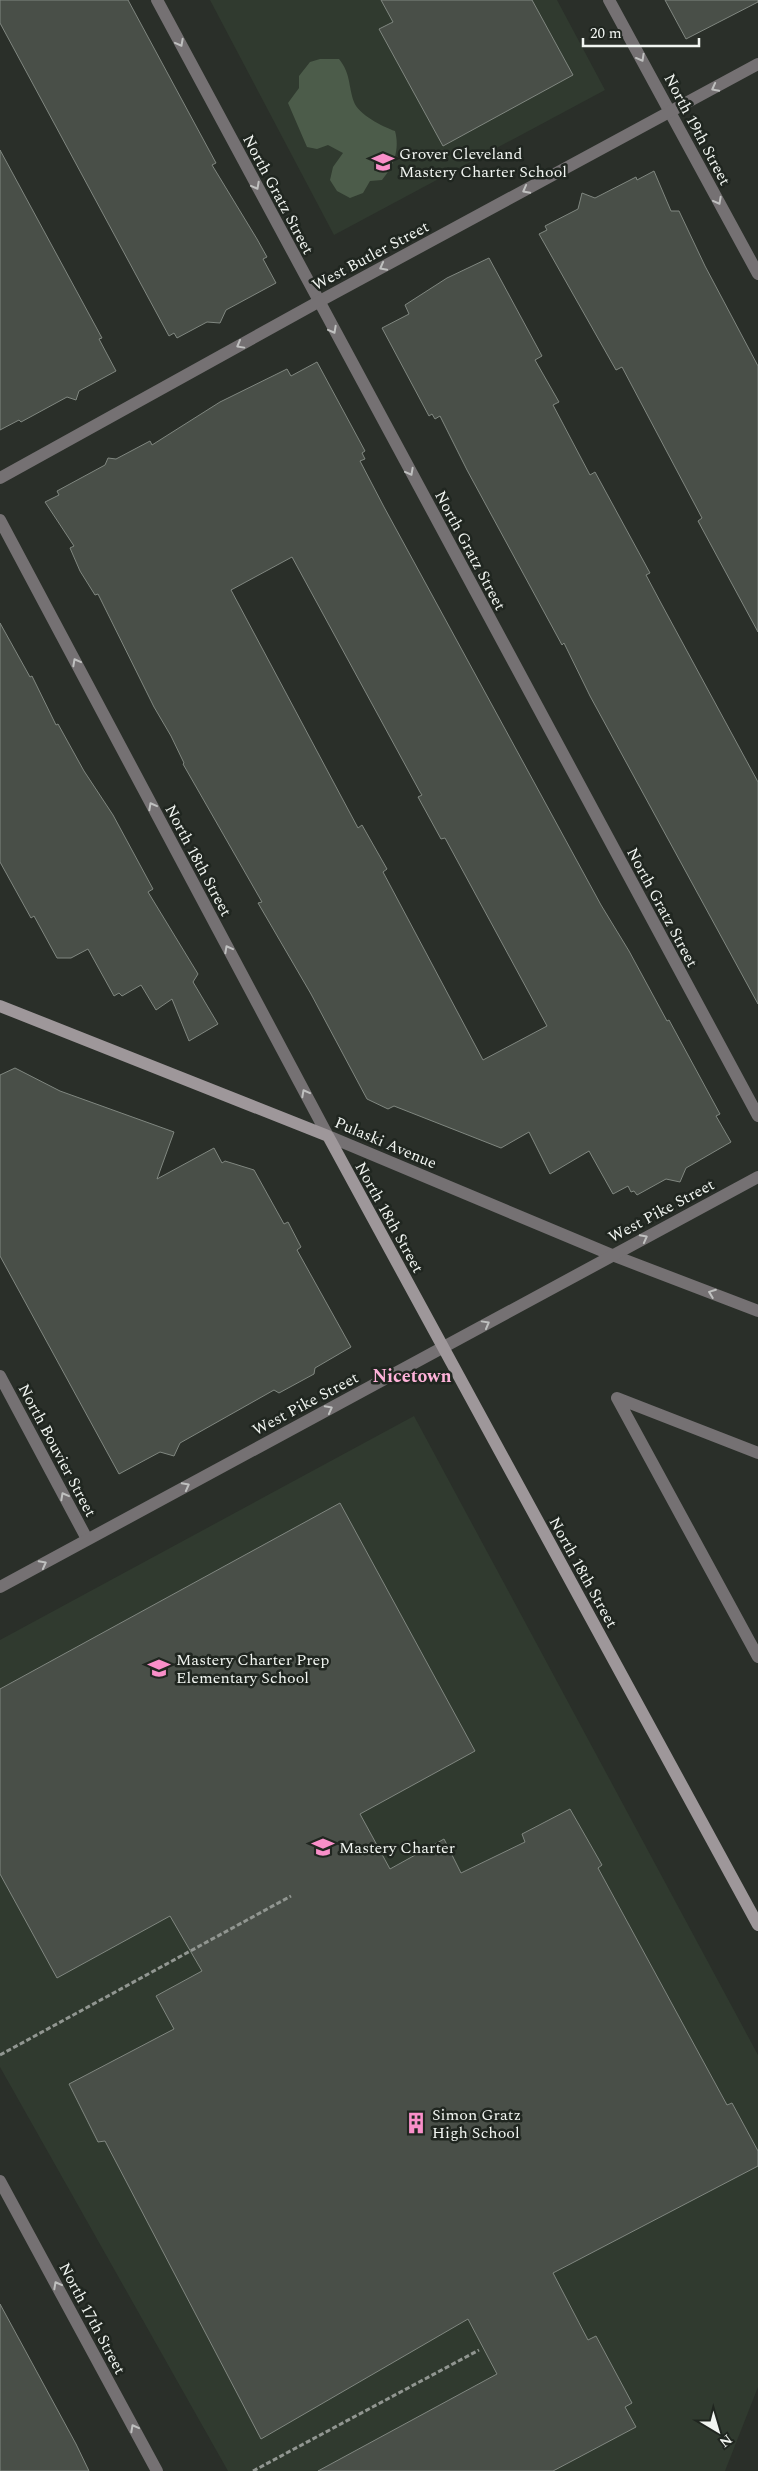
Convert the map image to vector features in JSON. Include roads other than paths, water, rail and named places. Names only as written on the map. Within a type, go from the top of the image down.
[{"type":"street","name":"North Gratz Street","points":[[156,0],[758,1116]]},
{"type":"street","name":"North 19th Street","points":[[609,0],[758,274]]},
{"type":"street","name":"West Butler Street","points":[[0,478],[318,302],[758,64]]},
{"type":"street","name":"North 18th Street","points":[[0,520],[328,1136],[758,1925]]},
{"type":"street","name":"Pulaski Avenue","points":[[0,1006],[328,1136],[612,1255],[758,1311]]},
{"type":"street","name":"West Pike Street","points":[[0,1587],[758,1176]]},
{"type":"street","name":"North Bouvier Street","points":[[0,1376],[88,1539]]},
{"type":"street","points":[[758,1453],[617,1398],[758,1657]]},
{"type":"street","name":"North 17th Street","points":[[0,2181],[157,2471]]},
{"type":"place","name":"Grover Cleveland Mastery Charter School","points":[[383,162]]},
{"type":"place","name":"Mastery Charter Prep Elementary School","points":[[159,1668]]},
{"type":"place","name":"Mastery Charter","points":[[323,1847]]},
{"type":"place","name":"Simon Gratz High School","points":[[416,2123]]},
{"type":"district","name":"Nicetown","points":[[412,1376]]}]
